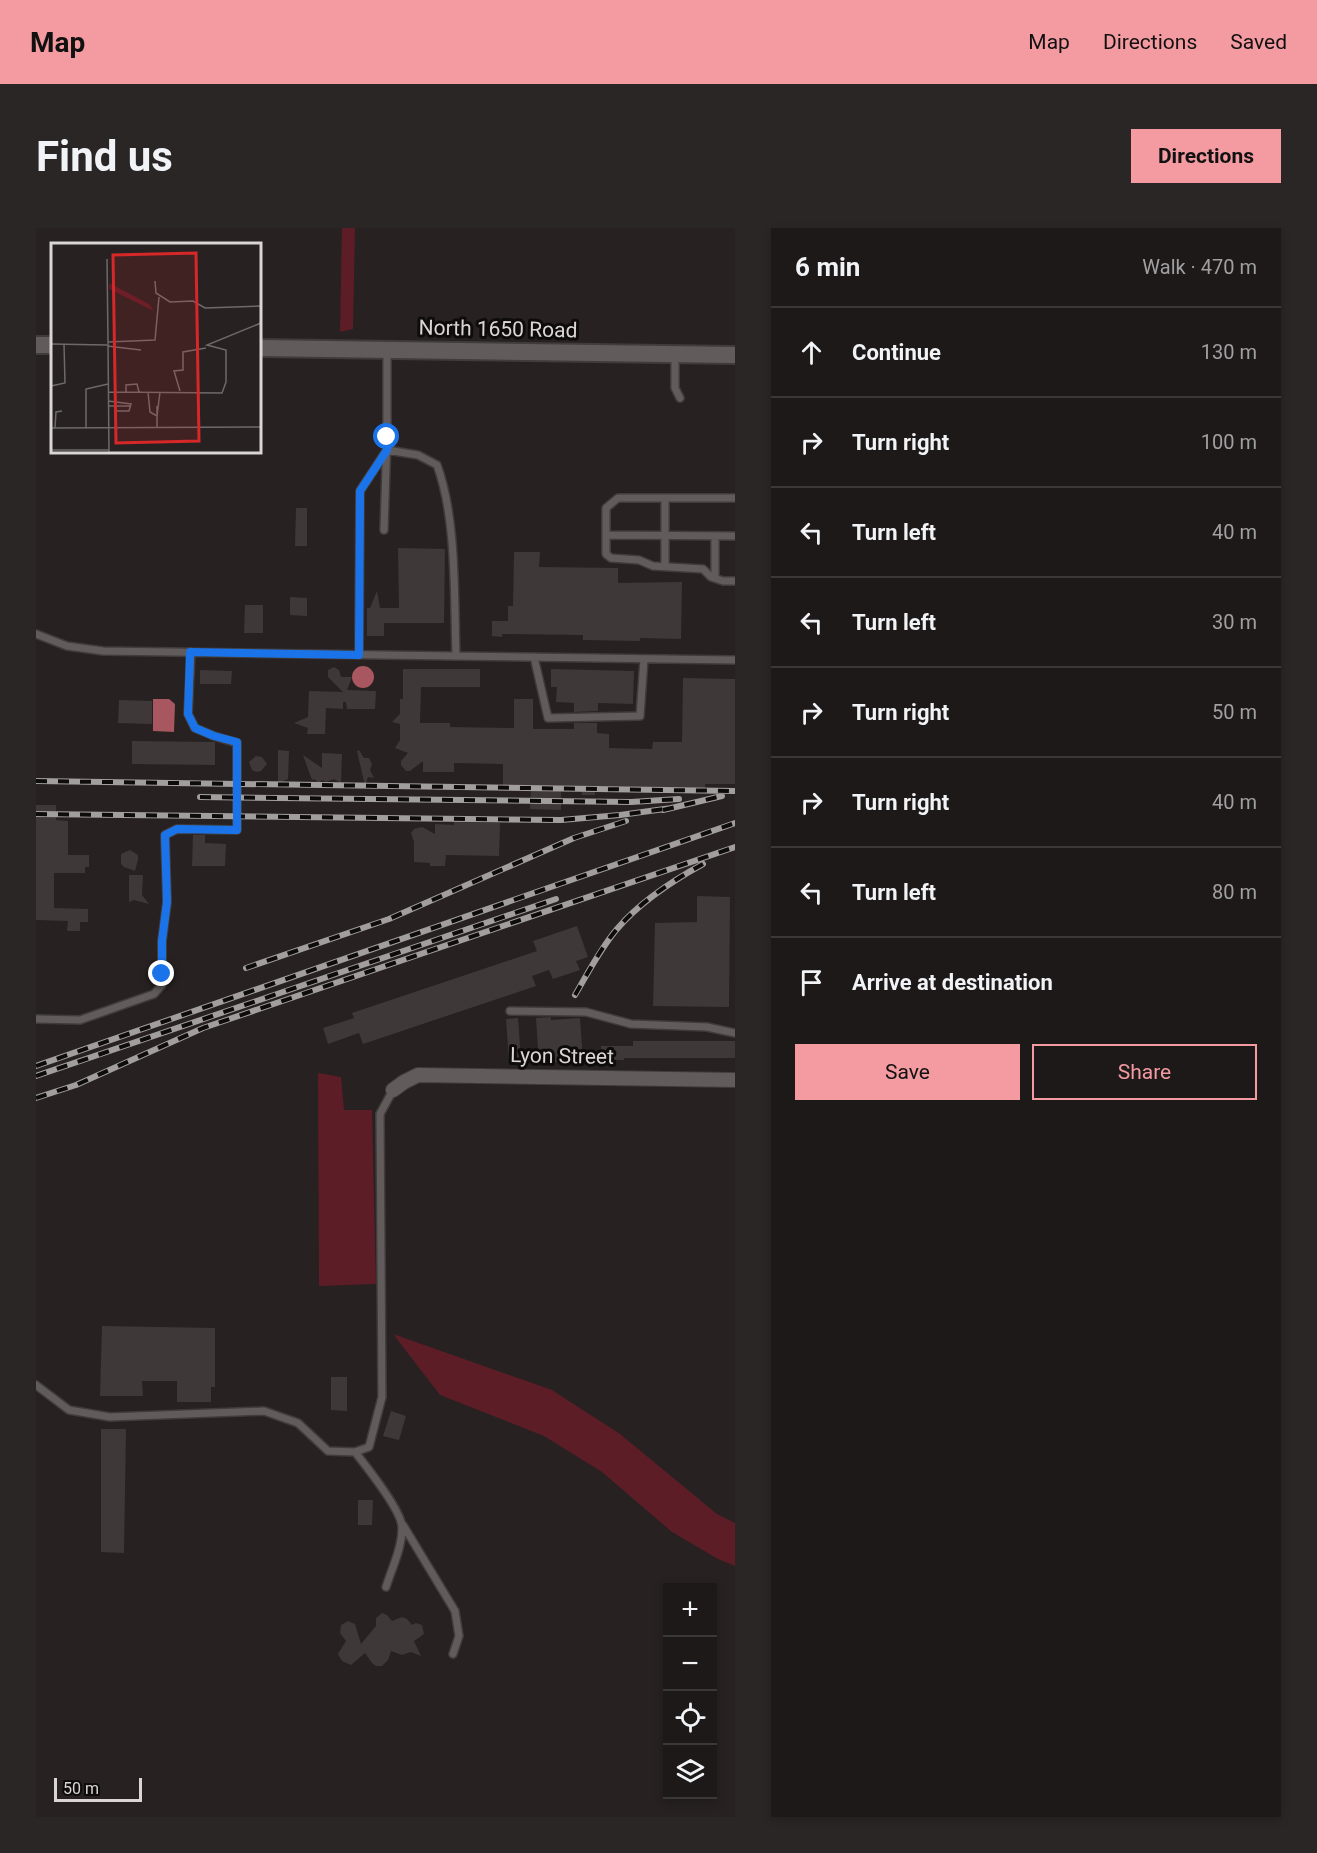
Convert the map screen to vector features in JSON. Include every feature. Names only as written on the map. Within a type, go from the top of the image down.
[{"type":"street","name":"North 1650 Road","points":[[261,348],[735,355]]},
{"type":"street","name":"Lyon Street","points":[[393,1090],[418,1075],[735,1080]]},
{"type":"lane","points":[[384,531],[387,350]]},
{"type":"lane","points":[[675,354],[675,388],[680,398]]},
{"type":"lane","points":[[359,655],[360,491],[387,450]]},
{"type":"lane","points":[[387,450],[418,455],[437,465],[443,481],[453,549],[456,656]]},
{"type":"lane","points":[[735,498],[618,498],[606,508],[606,554],[611,558],[639,560],[654,566],[703,569],[711,577],[735,581]]},
{"type":"lane","points":[[665,498],[665,566]]},
{"type":"lane","points":[[606,535],[735,536]]},
{"type":"lane","points":[[715,536],[715,578]]},
{"type":"lane","points":[[36,634],[67,646],[103,651],[735,660]]},
{"type":"lane","points":[[36,1019],[80,1020],[154,994],[162,985],[162,941],[167,902],[165,835],[177,829],[237,830],[237,742],[195,728],[188,714],[190,652]]},
{"type":"lane","points":[[534,657],[548,718],[640,717],[644,659]]},
{"type":"lane","points":[[510,1011],[586,1012],[631,1024],[706,1027],[735,1033]]},
{"type":"lane","points":[[36,1385],[69,1410],[110,1417],[264,1411],[298,1423],[328,1450],[355,1452],[369,1447],[382,1397],[381,1114],[393,1090]]},
{"type":"lane","points":[[355,1452],[379,1483],[455,1611],[459,1636],[453,1654]]},
{"type":"lane","points":[[386,1587],[399,1547],[403,1525]]},
{"type":"shaded area","points":[[342,228],[355,228],[353,329],[340,332]]},
{"type":"shaded area","points":[[363,666],[373,673],[374,677],[367,687],[363,688],[353,681],[352,677],[359,667]]},
{"type":"shaded area","points":[[153,699],[169,699],[175,704],[174,732],[153,731]]},
{"type":"shaded area","points":[[318,1073],[341,1077],[344,1110],[372,1110],[376,1284],[319,1286]]},
{"type":"shaded area","points":[[393,1334],[552,1390],[620,1434],[717,1514],[735,1523],[735,1566],[718,1559],[672,1532],[602,1472],[544,1436],[440,1395]]},
{"type":"building","points":[[296,508],[307,508],[307,546],[295,546]]},
{"type":"building","points":[[398,548],[445,549],[444,623],[384,623],[384,636],[367,636],[367,608],[370,608],[377,591],[380,608],[399,608]]},
{"type":"building","points":[[514,552],[540,552],[539,567],[618,568],[618,583],[682,582],[681,639],[640,638],[640,641],[583,640],[583,635],[502,634],[502,637],[492,636],[492,621],[508,621],[508,606],[513,606]]},
{"type":"building","points":[[290,597],[307,598],[307,616],[290,615]]},
{"type":"building","points":[[245,605],[263,605],[263,633],[244,633]]},
{"type":"building","points":[[334,667],[339,670],[341,677],[352,677],[347,690],[376,691],[375,709],[347,709],[346,702],[343,702],[343,709],[326,708],[325,734],[307,734],[308,728],[294,723],[308,717],[309,691],[343,692],[328,677],[328,670]]},
{"type":"building","points":[[403,669],[480,669],[480,687],[421,687],[420,723],[450,723],[450,727],[514,728],[514,699],[533,699],[533,729],[574,729],[574,723],[597,723],[597,733],[609,734],[609,748],[652,749],[653,742],[682,742],[683,678],[735,679],[735,784],[705,784],[705,788],[595,786],[595,795],[582,795],[582,786],[561,786],[561,810],[530,809],[531,786],[503,786],[503,764],[454,763],[454,772],[423,772],[423,761],[410,771],[406,771],[401,761],[408,753],[395,748],[400,740],[400,724],[392,722],[400,714],[400,699],[403,699]]},
{"type":"building","points":[[551,669],[634,671],[633,704],[598,703],[598,711],[574,712],[574,703],[556,702],[557,687],[551,687]]},
{"type":"building","points":[[200,670],[232,671],[231,684],[200,684]]},
{"type":"building","points":[[119,700],[152,701],[152,724],[118,723]]},
{"type":"building","points":[[132,741],[215,742],[215,765],[132,764]]},
{"type":"building","points":[[278,750],[289,751],[288,779],[278,783]]},
{"type":"building","points":[[359,750],[364,758],[369,758],[372,764],[370,770],[374,778],[368,777],[365,786],[357,751]]},
{"type":"building","points":[[322,753],[342,754],[341,783],[334,779],[326,782],[322,780],[319,783],[312,780],[303,755],[322,768]]},
{"type":"building","points":[[256,756],[262,757],[267,764],[261,771],[256,772],[252,770],[249,762]]},
{"type":"building","points":[[36,805],[56,805],[56,820],[68,821],[68,855],[89,855],[89,867],[85,867],[85,873],[54,873],[54,908],[88,909],[88,922],[80,922],[80,931],[67,931],[68,921],[36,920]]},
{"type":"building","points":[[454,822],[500,823],[499,856],[446,855],[445,866],[430,866],[430,863],[414,862],[414,842],[411,833],[414,829],[422,827],[435,834],[435,824],[454,825]]},
{"type":"building","points":[[193,835],[205,835],[205,843],[226,844],[225,866],[192,866]]},
{"type":"building","points":[[130,850],[138,855],[135,871],[121,864],[121,854]]},
{"type":"building","points":[[129,875],[143,875],[142,895],[149,904],[134,900],[129,902]]},
{"type":"building","points":[[697,896],[730,897],[729,1007],[653,1006],[655,923],[697,922]]},
{"type":"building","points":[[577,926],[588,957],[576,961],[580,970],[553,979],[549,970],[532,976],[536,986],[363,1044],[359,1033],[328,1044],[323,1028],[354,1018],[352,1013],[537,951],[533,941]]},
{"type":"building","points":[[551,1017],[551,1020],[580,1018],[583,1061],[539,1063],[536,1018]]},
{"type":"building","points":[[518,1018],[521,1060],[509,1061],[506,1019]]},
{"type":"building","points":[[633,1041],[735,1041],[735,1058],[601,1060],[601,1046],[633,1046]]},
{"type":"building","points":[[102,1326],[215,1328],[215,1387],[211,1387],[211,1402],[177,1402],[177,1381],[142,1381],[143,1396],[100,1396]]},
{"type":"building","points":[[331,1377],[347,1377],[347,1411],[331,1410]]},
{"type":"building","points":[[391,1411],[406,1416],[399,1440],[383,1436]]},
{"type":"building","points":[[101,1429],[126,1429],[124,1553],[101,1552]]},
{"type":"building","points":[[358,1500],[373,1500],[372,1525],[358,1525]]},
{"type":"building","points":[[382,1613],[392,1621],[402,1617],[412,1625],[416,1623],[422,1625],[424,1634],[414,1641],[421,1656],[411,1652],[402,1655],[391,1651],[388,1660],[382,1666],[372,1663],[365,1653],[351,1665],[342,1661],[338,1654],[346,1641],[340,1633],[341,1625],[348,1621],[355,1624],[361,1644],[376,1626],[376,1618]]},
{"type":"railway","points":[[36,781],[735,791]]},
{"type":"railway","points":[[663,810],[722,796]]},
{"type":"railway","points":[[200,797],[631,802],[679,799]]},
{"type":"railway","points":[[36,814],[561,820],[672,808]]},
{"type":"railway","points":[[246,968],[389,919],[574,838],[626,821]]},
{"type":"railway","points":[[36,1066],[735,823]]},
{"type":"railway","points":[[36,1098],[76,1085],[203,1028],[735,847]]},
{"type":"railway","points":[[575,995],[594,961],[626,919],[657,893],[703,864]]},
{"type":"railway","points":[[36,1076],[556,899]]},
{"type":"route","points":[[162,974],[162,941],[167,902],[165,835],[177,829],[237,830],[237,742],[195,728],[188,714],[190,652],[359,655],[360,491],[387,450],[387,437]]}]
